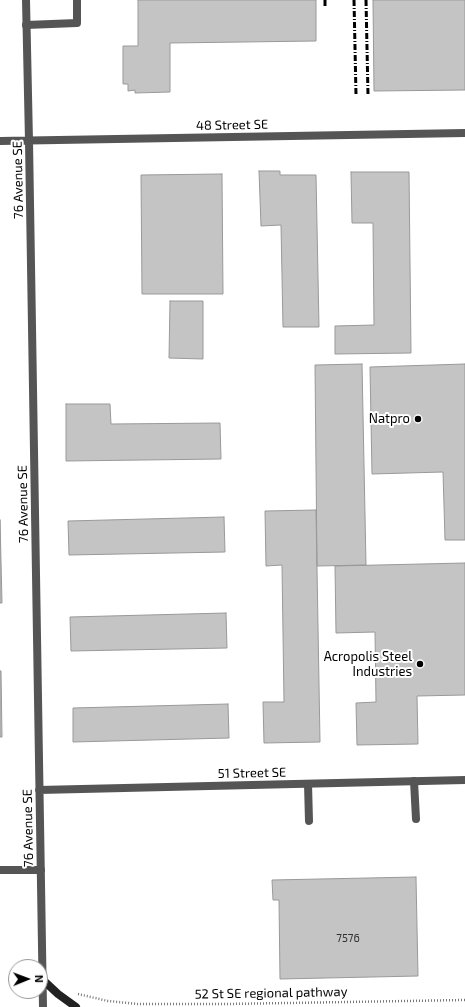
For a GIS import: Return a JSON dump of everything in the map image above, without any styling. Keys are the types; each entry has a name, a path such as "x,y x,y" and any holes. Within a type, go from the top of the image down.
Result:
{"main road":[{"path":"48,985 76,1007"}],"street":[{"name":"76 Avenue SE","path":"26,0 43,959"},
{"path":"26,25 77,23 76,0"},
{"name":"48 Street SE","path":"0,141 465,133"},
{"name":"51 Street SE","path":"39,790 465,780"},
{"path":"414,781 416,819"},
{"path":"308,784 309,821"},
{"path":"0,870 41,870"}],"path":[{"name":"52 St SE regional pathway","path":"78,994 108,1001 138,1004 465,1000"}],"building":[{"path":"138,0 316,0 316,41 170,43 170,92 135,93 135,90 128,91 128,84 123,84 123,46 138,46"},
{"path":"373,0 465,0 465,90 374,91"},
{"path":"259,171 280,171 280,175 316,175 319,327 283,327 281,225 261,226"},
{"path":"351,172 409,172 411,353 335,354 335,326 374,325 373,223 352,223"},
{"path":"222,174 223,294 142,294 141,175"},
{"path":"170,301 203,301 203,359 169,358"},
{"path":"362,364 366,565 317,566 315,365"},
{"name":"Natpro","path":"465,364 465,540 445,540 443,472 372,474 370,367"},
{"path":"66,404 110,404 111,424 220,423 221,459 66,461"},
{"path":"316,510 320,742 264,743 263,702 284,702 282,565 266,566 265,511"},
{"path":"224,517 225,552 69,555 68,521"},
{"path":"0,520 2,603 0,603"},
{"name":"Acropolis Steel Industries","path":"465,563 465,695 417,696 418,744 357,745 356,703 376,702 375,632 336,633 335,566"},
{"path":"226,613 227,648 71,651 70,617"},
{"path":"1,671 2,737 0,737"},
{"path":"228,704 229,738 73,742 73,708"},
{"path":"416,877 418,976 280,979 279,900 273,900 272,880"}],"railway":[{"path":"325,0 325,8"},
{"path":"354,0 356,95"},
{"path":"366,0 368,95"}],"place":[{"name":"Natpro","path":"418,419"},
{"name":"Acropolis Steel Industries","path":"420,664"}]}
